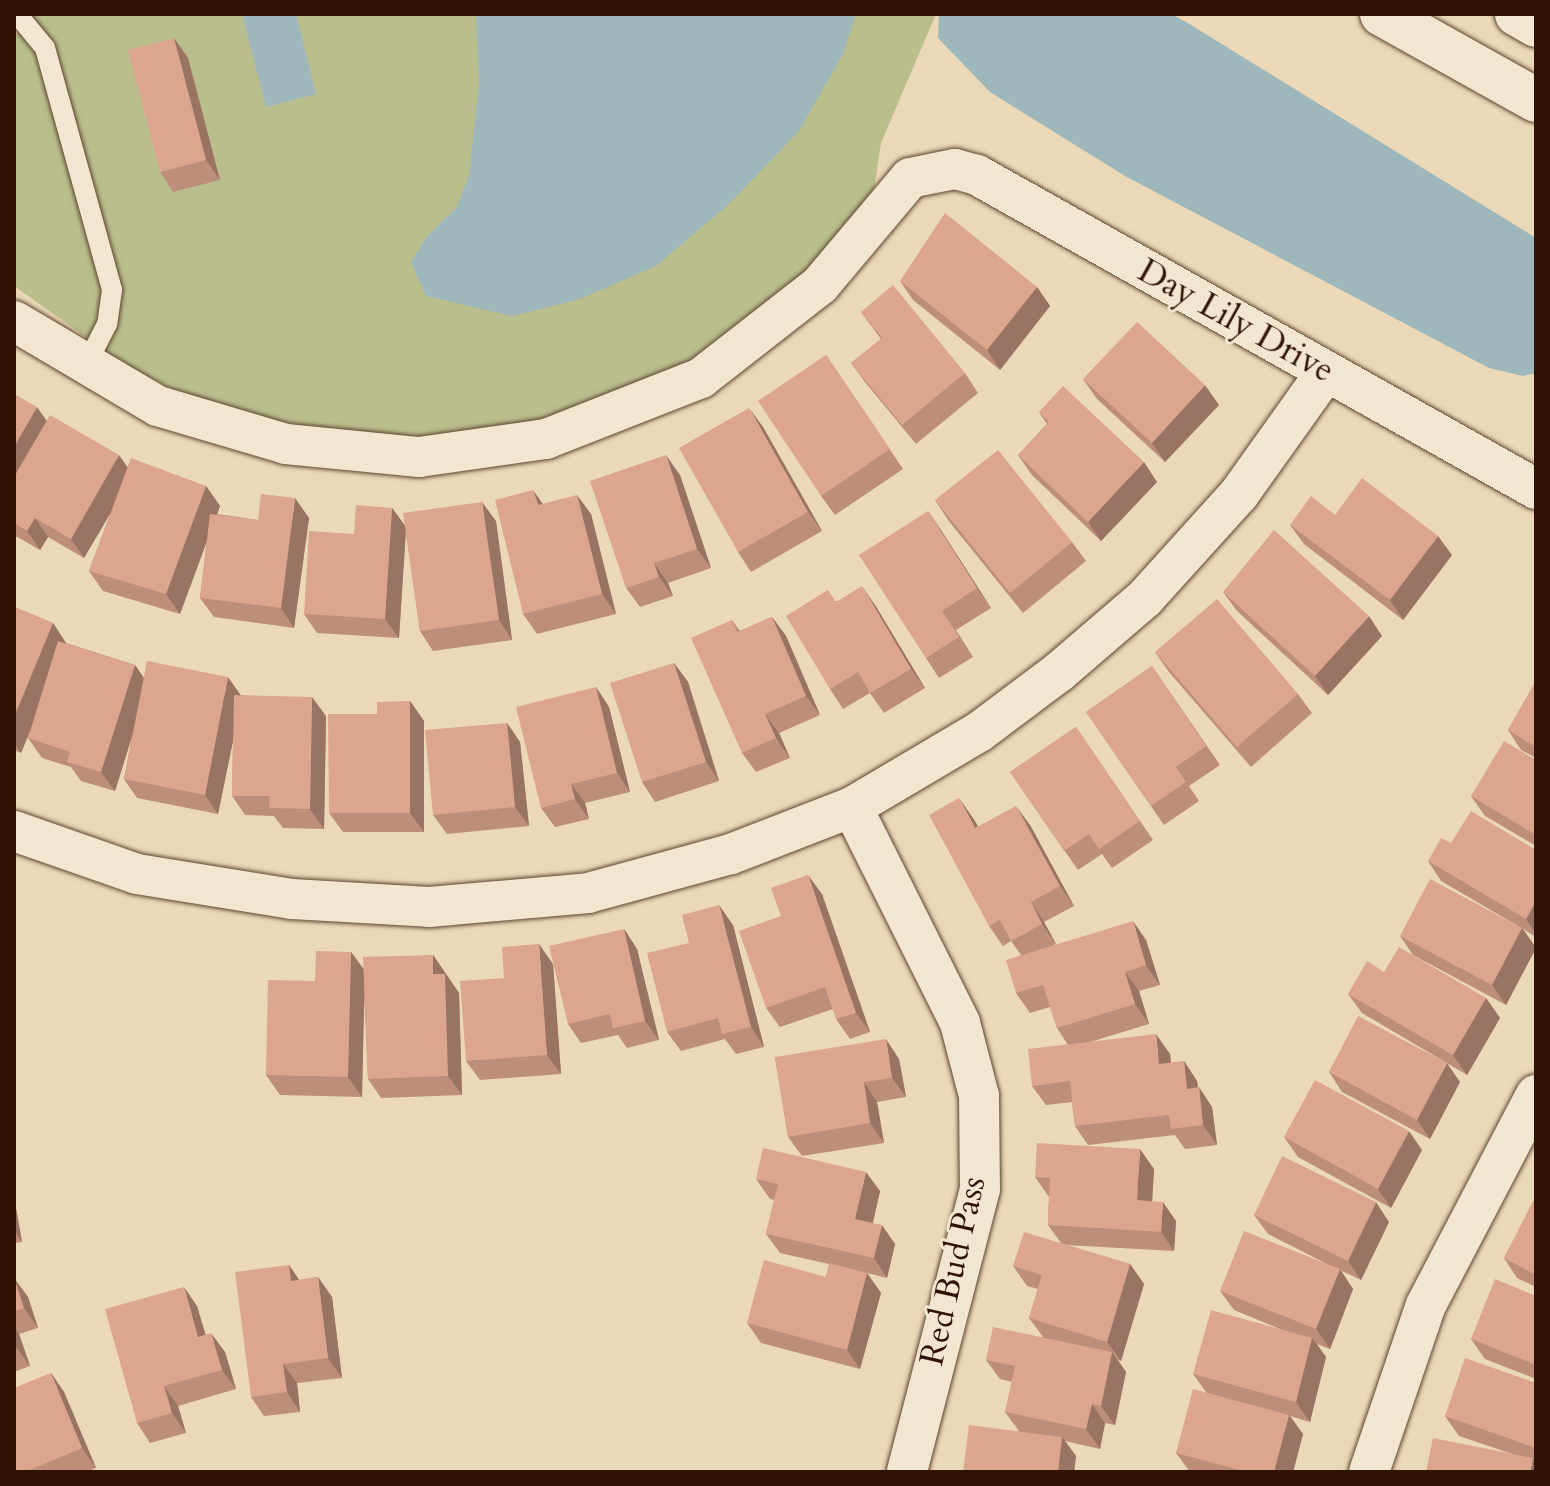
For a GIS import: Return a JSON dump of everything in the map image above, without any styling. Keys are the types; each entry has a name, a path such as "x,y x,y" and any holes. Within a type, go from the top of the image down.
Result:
{"main road":[{"path":"1382,14 1536,100"},
{"path":"1517,14 1536,25"}],"street":[{"name":"Day Lily Drive","path":"87,363 158,406 286,444 419,457 546,439 701,378 820,285 893,194 910,178 932,170 977,175 1536,489"},
{"path":"14,321 87,363"},
{"path":"14,831 137,874 292,899 429,907 588,893 731,854 852,807 979,732 1145,598 1239,494 1326,372"},
{"name":"Red Bud Pass","path":"852,807 960,1023 979,1096 980,1189 907,1472"},
{"path":"1369,1472 1426,1305 1536,1095"}],"lane":[{"path":"17,14 45,48 112,290 107,324 87,363"}],"green space":[{"path":"32,14 936,14 881,143 873,197 815,268 682,366 597,402 519,425 416,437 335,432 255,417 181,394 121,362 14,286 14,37"}],"water":[{"path":"242,14 296,14 316,94 266,107"},
{"path":"476,14 856,14 843,54 799,131 728,205 656,266 580,299 512,316 426,296 411,262 427,236 457,207 469,175 479,84"},
{"path":"939,14 1171,14 1186,22 1536,238 1536,373 1523,376 1489,368 1125,176 990,92 938,38"}],"building":[{"path":"174,38 206,160 160,172 128,50"},
{"path":"945,213 1037,287 987,350 900,281"},
{"path":"893,285 965,373 902,425 851,363 882,338 861,312"},
{"path":"1137,322 1205,385 1152,443 1083,379"},
{"path":"826,355 890,449 821,496 758,401"},
{"path":"1063,386 1144,462 1088,522 1018,455 1049,422 1039,412"},
{"path":"14,394 37,407 14,447"},
{"path":"749,408 808,512 738,552 679,448"},
{"path":"50,415 119,455 71,539 35,518 27,531 14,523 14,477"},
{"path":"998,450 1072,542 1010,593 935,500"},
{"path":"666,455 697,549 654,563 659,577 626,588 590,481"},
{"path":"131,458 206,486 166,594 89,571"},
{"path":"1362,478 1438,536 1390,600 1290,525 1311,496 1335,515"},
{"path":"533,490 538,505 577,495 602,594 523,614 495,500"},
{"path":"261,494 295,498 281,608 200,598 210,514 258,520"},
{"path":"482,502 499,620 420,631 403,513"},
{"path":"356,505 392,508 385,619 304,614 309,531 354,534"},
{"path":"928,511 977,588 942,611 959,637 926,658 859,555"},
{"path":"1274,530 1369,616 1315,676 1223,592"},
{"path":"862,586 911,669 870,693 858,672 830,689 786,616 828,590 836,602"},
{"path":"1217,599 1298,694 1237,747 1155,652"},
{"path":"14,607 53,623 14,717"},
{"path":"772,617 806,696 765,714 776,738 742,753 691,638 732,620 737,632"},
{"path":"58,641 135,665 101,772 67,762 70,752 28,738"},
{"path":"147,661 228,677 205,795 124,779"},
{"path":"674,663 706,762 642,782 610,683"},
{"path":"1152,666 1206,746 1176,767 1186,782 1151,806 1086,712"},
{"path":"1536,681 1536,747 1508,730"},
{"path":"596,687 617,773 571,784 575,799 541,808 516,707"},
{"path":"234,695 312,697 310,809 269,808 270,796 232,796"},
{"path":"410,701 410,813 329,813 328,714 377,714 377,702"},
{"path":"507,723 515,807 433,815 425,730"},
{"path":"1076,727 1140,821 1099,849 1089,834 1064,851 1010,772"},
{"path":"1504,741 1536,760 1536,835 1471,796"},
{"path":"959,798 975,828 1016,806 1060,886 1031,902 1042,924 1011,941 1000,920 989,926 929,815"},
{"path":"1471,811 1536,850 1536,901 1526,919 1428,861 1441,838 1451,843"},
{"path":"808,875 856,1013 836,1019 825,987 766,1008 739,931 781,916 771,888"},
{"path":"1430,879 1522,928 1492,985 1400,936"},
{"path":"719,905 751,1027 722,1034 718,1018 667,1032 647,953 689,943 682,915"},
{"path":"1133,921 1146,965 1125,972 1135,1004 1057,1028 1043,985 1016,993 1006,960"},
{"path":"624,929 645,1021 613,1028 610,1014 568,1024 549,946"},
{"path":"539,944 547,1055 466,1061 460,981 504,978 502,947"},
{"path":"1399,947 1486,998 1453,1055 1348,994 1367,961 1384,972"},
{"path":"316,951 351,952 348,1077 266,1075 268,980 315,981"},
{"path":"433,955 433,974 445,974 448,1076 368,1079 363,957"},
{"path":"1358,1016 1447,1063 1417,1120 1329,1072"},
{"path":"1156,1034 1159,1064 1184,1061 1187,1089 1199,1087 1203,1125 1171,1129 1169,1115 1075,1126 1070,1081 1032,1086 1028,1049"},
{"path":"886,1039 892,1078 864,1082 870,1123 788,1137 775,1057"},
{"path":"1315,1080 1409,1131 1378,1189 1284,1137"},
{"path":"1037,1143 1140,1149 1137,1200 1163,1202 1161,1232 1048,1225 1050,1178 1035,1177"},
{"path":"763,1148 866,1172 855,1219 882,1225 874,1258 766,1234 778,1184 756,1179"},
{"path":"1282,1156 1376,1202 1348,1261 1254,1215"},
{"path":"1533,1201 1536,1202 1536,1275 1504,1258"},
{"path":"1244,1231 1340,1269 1316,1329 1220,1291"},
{"path":"1024,1232 1130,1264 1107,1342 1029,1318 1042,1275 1013,1266"},
{"path":"764,1260 826,1277 829,1263 867,1273 847,1350 747,1323"},
{"path":"289,1265 291,1281 318,1277 328,1358 283,1364 287,1392 251,1397 235,1272"},
{"path":"14,1278 24,1308 14,1312"},
{"path":"1495,1279 1536,1296 1536,1365 1471,1339"},
{"path":"184,1287 198,1337 211,1333 222,1370 164,1386 172,1413 137,1423 105,1309"},
{"path":"1211,1310 1312,1338 1296,1402 1193,1374"},
{"path":"993,1327 1112,1352 1101,1406 1092,1404 1086,1429 1005,1412 1015,1366 986,1360"},
{"path":"1465,1358 1536,1383 1536,1448 1445,1416"},
{"path":"51,1373 82,1448 25,1472 14,1472 14,1388"},
{"path":"1193,1389 1289,1415 1274,1472 1247,1472 1176,1453"},
{"path":"969,1425 1062,1437 1058,1472 963,1472"},
{"path":"1433,1438 1533,1458 1530,1472 1426,1472"}]}
